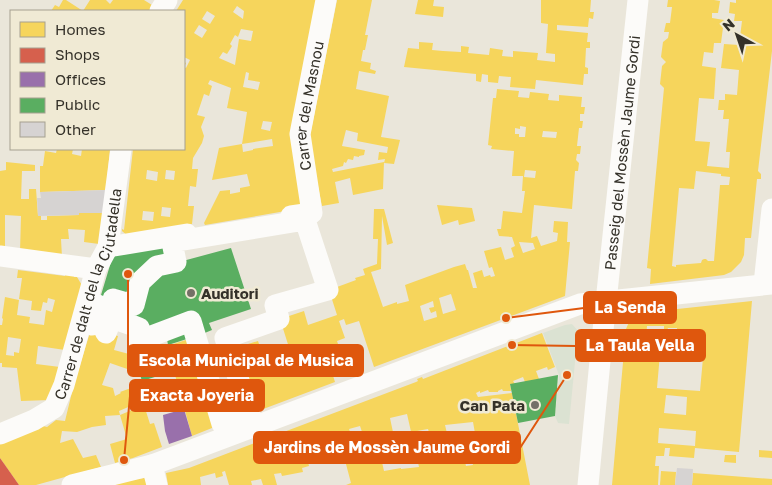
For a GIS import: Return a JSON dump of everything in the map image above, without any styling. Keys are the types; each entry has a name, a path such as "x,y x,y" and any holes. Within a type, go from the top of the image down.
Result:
{"street":[{"name":"Carrer del Masnou","path":"108,247 312,213 300,134 326,0"},
{"name":"Passeig del Mossèn Jaume Gordi","path":"588,485 638,0"},
{"name":"Carrer de dalt del la Ciutadella","path":"0,434 34,420 54,408 64,385 96,269 108,247 120,150"},
{"path":"72,485 155,475 580,304 768,284 772,209"},
{"path":"305,220 328,290 275,305 279,319 225,338 250,414 222,424 191,321 138,341 139,328 112,318 106,333 101,323 98,322 92,325 98,305 102,311 111,307 113,299 134,305 140,282 157,266 176,262 172,242 305,220"},
{"path":"0,256 96,269"}],"green space":[{"path":"572,324 578,331 569,424 558,423 555,416 559,375 543,333"}],"building: Homes":[{"path":"63,0 66,0 81,10 52,10 55,5 59,7"},
{"path":"90,0 106,0 110,4 113,0 144,0 152,5 150,10 84,10"},
{"path":"183,0 318,0 302,203 297,209 205,225 204,223 220,191 230,190 230,194 240,192 240,188 250,186 247,174 212,180 219,148 242,144 247,112 227,108 231,88 210,80 208,84 212,86 209,96 204,94 197,115 205,117 201,127 204,136 202,143 193,158 192,169 198,169 196,187 190,186 188,206 194,206 192,224 189,224 189,228 130,238 122,229 124,230 133,150 185,150 185,68 190,60 185,58 185,10 177,10","holes":["237,6 244,11 243,19 233,12","207,11 215,16 210,24 202,19","199,25 207,30 202,38 194,33","241,29 253,31 251,41 239,39 235,65 219,58 223,52 227,54 232,46 230,44 235,35 238,37","246,72 249,73 248,80 260,82 258,90 243,87","263,121 272,122 270,131 261,129","272,139 273,146 243,152 242,144","147,170 158,172 157,181 146,179","166,170 175,171 174,180 165,179","162,207 171,208 170,217 161,216","143,211 154,212 153,221 142,220"]},
{"path":"337,0 372,0 365,35 368,35 361,61 371,63 370,69 376,71 375,74 359,71 356,89 389,96 381,137 400,140 394,164 384,163 385,159 378,160 379,152 387,153 388,147 357,141 358,133 346,130 342,146 365,150 364,155 354,156 353,160 348,159 346,163 344,162 343,166 332,169 333,172 384,162 383,189 353,195 350,178 335,182 339,203 322,206 309,141"},
{"path":"418,0 434,0 433,6 444,7 443,17 415,14"},
{"path":"541,0 591,0 590,12 594,12 593,19 589,18 588,27 557,25 557,30 588,33 587,42 590,42 590,48 586,48 585,67 588,68 588,74 584,74 583,85 536,80 535,89 510,87 511,77 499,76 498,83 488,82 488,75 482,74 481,82 476,81 476,74 404,67 408,48 419,49 419,42 433,43 432,50 461,52 461,46 469,47 468,53 489,55 490,48 503,50 502,56 513,57 513,51 538,53 537,60 555,62 555,54 546,53 548,24 541,23"},
{"path":"668,0 720,1 718,13 712,13 712,18 724,20 721,43 714,43 713,53 704,52 702,66 716,68 714,99 699,98 695,141 710,142 707,166 729,168 730,152 726,152 729,119 723,119 724,110 718,110 719,100 725,100 725,94 737,95 739,70 721,68 724,44 739,45 742,21 734,21 735,14 729,13 730,2 736,3 736,0 772,0 772,51 758,171 761,174 761,179 757,179 751,238 745,238 744,255 741,262 731,272 724,275 650,284 651,269 647,268 664,88 660,84 662,66 666,62 661,57 663,42 668,38 669,32 664,32 666,23 670,23 672,7 667,7","holes":["696,171 721,174 721,176 730,177 729,185 720,185 714,261 704,259 701,263 672,266 679,188 694,189"]},
{"path":"497,89 519,91 518,97 529,98 530,92 549,94 548,100 559,101 559,95 582,97 581,107 585,107 584,114 580,114 580,121 583,121 582,128 579,128 577,146 581,146 580,154 577,154 576,160 579,163 578,171 575,171 572,209 534,205 531,238 537,236 541,246 557,241 558,233 553,232 554,221 568,222 567,242 570,242 565,296 374,367 359,321 346,325 344,319 339,321 345,338 337,341 339,347 326,351 324,345 321,346 323,351 317,352 318,356 322,354 323,359 327,357 335,382 250,414 229,350 258,341 266,365 292,357 280,319 304,311 308,325 337,315 329,290 356,280 355,278 365,275 363,269 377,264 378,239 373,239 374,209 384,209 393,243 387,245 382,216 381,269 371,272 383,307 397,302 397,304 409,301 405,285 465,264 473,288 477,288 473,273 482,270 484,277 495,276 492,267 489,268 484,251 501,247 505,260 514,257 511,248 515,246 512,237 499,236 497,229 501,229 503,211 522,213 525,191 522,191 523,176 512,176 514,151 491,149 492,146 488,145 493,98 496,98","holes":["520,126 526,127 525,137 519,137 519,134 515,134 515,128 520,129","543,131 557,132 556,138 542,137","525,170 536,171 535,178 524,177","519,242 533,243 535,249 523,253","451,294 456,310 443,314 439,298","433,301 434,307 429,308 431,313 436,311 437,317 424,321 420,306"]},
{"path":"57,150 73,150 72,154 81,156 82,150 110,150 106,190 40,192 40,166 43,166 45,151 56,153"},
{"path":"6,162 35,165 35,171 22,171 21,199 29,199 29,189 36,189 38,216 41,216 41,220 47,220 47,216 103,213 99,244 84,242 85,230 68,229 69,239 61,239 62,257 20,252 21,216 5,215 5,250 0,249 0,171 6,170"},
{"path":"437,205 472,208 475,221 459,225 458,220 442,225"},
{"path":"18,270 65,276 65,274 74,275 83,287 65,350 38,346 36,364 60,367 50,400 21,401 17,368 2,367 2,363 0,363 0,325 2,325 5,297 19,300 17,315 30,317 29,323 44,325 46,310 52,312 55,300 48,298 47,303 43,302 41,311 31,310 32,301 19,299 22,278 17,278","holes":["8,337 21,339 19,353 14,352 14,356 6,355"]},
{"path":"752,301 739,452 695,448 694,458 669,456 670,448 665,448 664,456 656,456 655,466 659,466 658,485 612,485 626,329 633,317 640,313","holes":["647,326 664,326 664,330 677,328 674,355 703,358 700,391 657,388 661,342 645,340 645,343 635,342 636,337 646,338","666,395 687,397 686,415 664,413","659,428 696,431 695,446 658,443"]},
{"path":"91,329 118,336 114,350 129,354 133,371 110,363 102,385 113,388 115,396 120,392 142,384 147,399 119,411 120,415 105,416 106,425 77,432 62,431 60,443 73,439 83,458 96,455 101,467 36,485 19,485 0,458 0,444 39,425 47,427 56,420 65,421"},
{"path":"542,333 555,367 548,370 547,367 536,371 539,379 525,382 523,377 513,381 515,384 510,384 511,391 503,391 502,389 498,392 489,392 488,390 476,393 478,397 512,393 530,485 346,485 351,483 342,449 308,462 309,466 302,468 303,472 282,476 281,473 274,474 277,485 263,485 261,479 251,481 252,485 229,485 225,471 222,472 223,476 216,478 215,473 200,477 201,485 168,485 166,473 189,468 416,382 418,381 417,379 422,377 423,379","holes":["407,414 419,467 384,471 377,440 394,437 390,418","473,422 479,456 471,457 473,465 466,466 464,457 453,458 445,425","360,426 362,432 351,434 349,429","428,429 431,439 439,437 442,453 426,457 417,431"]},
{"path":"195,337 222,424 192,436 167,346"},
{"path":"144,405 150,424 154,423 162,447 115,463 110,444 127,439 120,415"},
{"path":"759,450 772,451 772,458 759,457"},
{"path":"725,455 736,455 736,463 724,462"},
{"path":"661,471 676,472 675,485 660,485"},
{"path":"693,473 772,479 772,485 692,485"},
{"path":"144,478 147,480 148,485 96,485"}],"building: Shops":[{"path":"0,458 5,465 19,485 0,485"}],"building: Offices":[{"path":"184,409 192,436 169,444 163,415"}],"building: Public":[{"name":"Auditori","path":"171,242 179,262 231,248 251,309 209,323 212,330 195,337 191,321 138,341 130,303 98,305 114,252"},
{"path":"188,332 190,338 168,345 167,339"},
{"path":"170,355 174,371 142,381 137,365"},
{"name":"Can Pata","path":"558,375 555,416 518,423 510,384"}],"building: Other":[{"path":"106,190 103,213 38,216 37,198 41,198 40,192"},
{"path":"677,468 693,469 692,485 675,485"}],"place":[{"name":"Escola Municipal de Musica","path":"128,274"},
{"name":"Auditori","path":"191,293"},
{"name":"La Senda","path":"506,318"},
{"name":"La Taula Vella","path":"512,345"},
{"name":"Jardins de Mossèn Jaume Gordi","path":"567,375"},
{"name":"Can Pata","path":"535,405"},
{"name":"Exacta Joyeria","path":"124,460"}]}
